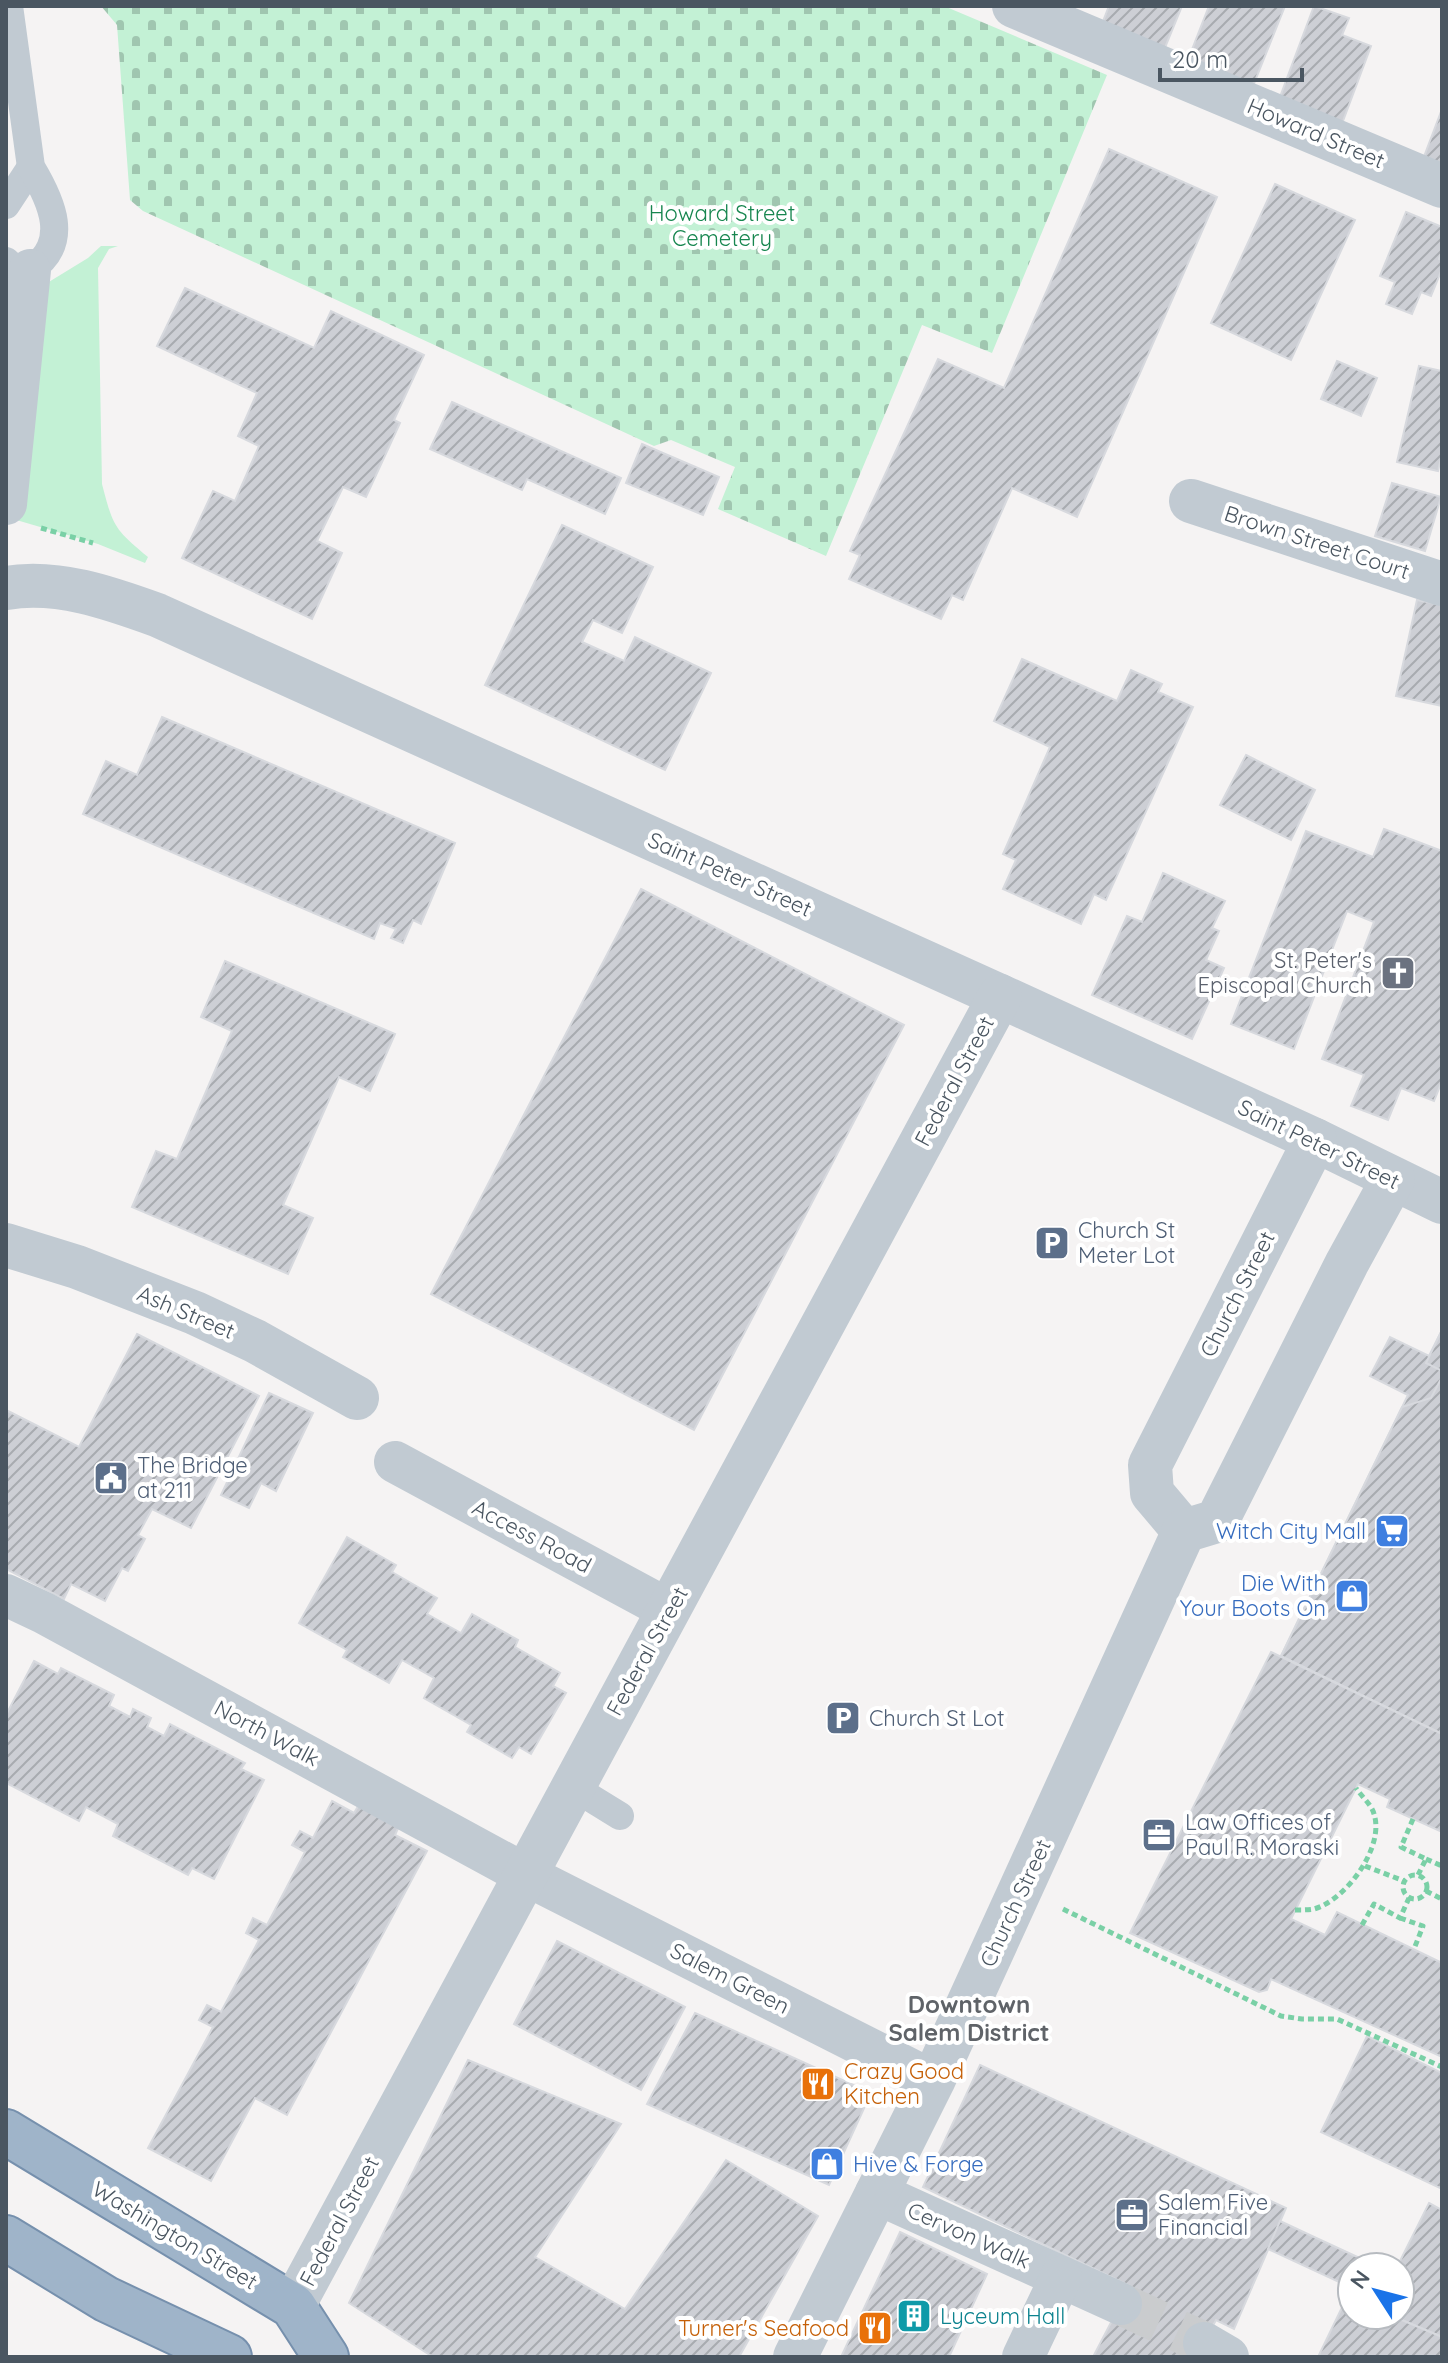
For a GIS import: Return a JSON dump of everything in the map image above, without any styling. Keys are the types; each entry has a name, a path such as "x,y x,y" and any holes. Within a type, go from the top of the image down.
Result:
{"highway":[{"name":"Washington Street","path":"6,2132 293,2306 326,2357"},
{"path":"6,2238 106,2299 229,2357"},
{"path":"6,2265 106,2299"}],"street":[{"name":"Howard Street","path":"1014,6 1442,186"},
{"path":"6,504 18,266"},
{"name":"Brown Street Court","path":"1191,501 1442,584"},
{"name":"Saint Peter Street","path":"6,588 59,588 106,597 157,615 1000,996 1315,1140 1442,1202"},
{"name":"Federal Street","path":"293,2306 1000,996"},
{"name":"Church Street","path":"795,2357 933,2081 1184,1531 1152,1493 1150,1465 1315,1140"},
{"path":"1184,1531 1217,1521 1347,1263 1393,1179"},
{"name":"Ash Street","path":"6,1245 77,1267 195,1313 255,1341 357,1398"},
{"name":"Access Road","path":"395,1462 669,1610"},
{"name":"North Walk","path":"6,1595 526,1875"},
{"name":"Salem Green","path":"526,1875 933,2081"},
{"name":"Cervon Walk","path":"876,2193 1121,2304"},
{"path":"1023,2357 1061,2277"}],"lane":[{"path":"9,6 31,167 41,183 56,236 45,260 18,266"},
{"path":"6,205 31,167"},
{"path":"573,1787 620,1816"}],"path":[{"path":"1295,1910 1312,1910 1322,1906 1349,1885 1365,1866 1376,1834 1374,1812 1356,1788"},
{"path":"1413,1819 1401,1847 1442,1866"},
{"path":"1418,1875 1426,1859"},
{"path":"1365,1866 1404,1881"},
{"path":"1410,1875 1418,1875 1425,1879 1426,1891 1418,1899 1409,1898 1404,1893 1404,1881 1410,1875"},
{"path":"1022,1889 1281,2016 1337,2019 1442,2067"},
{"path":"1426,1891 1442,1899"},
{"path":"1400,1918 1409,1898"},
{"path":"1362,1925 1374,1904 1423,1926 1414,1949"}],"green space":[{"name":"Howard Street Cemetery","path":"101,6 944,6 1107,75 992,353 922,325 826,556 718,509 735,467 671,440 654,446 143,211 130,200 117,25"},
{"path":"101,246 118,246 109,249 98,268 102,484 116,526 148,557 145,563 98,544 13,519 39,288 88,258"}],"building":[{"path":"1109,6 1182,6 1162,55 1100,29"},
{"path":"1209,6 1285,6 1251,91 1186,65"},
{"path":"1314,6 1349,18 1342,35 1371,46 1340,129 1277,105"},
{"path":"1442,109 1442,170 1422,162"},
{"path":"1109,149 1217,197 1077,517 1012,488 963,600 952,595 941,619 849,579 860,555 850,551 938,359 1004,388"},
{"path":"1275,184 1355,220 1291,360 1211,323"},
{"path":"1406,212 1442,227 1439,259 1442,260 1442,269 1431,296 1421,292 1412,314 1386,304 1395,282 1380,276"},
{"path":"185,288 314,348 331,311 424,355 394,420 400,423 366,497 343,487 317,541 342,553 312,619 182,558 213,491 235,501 259,446 238,436 257,393 157,346"},
{"path":"1337,361 1377,378 1361,416 1321,399"},
{"path":"1419,366 1442,371 1442,454 1438,471 1397,462"},
{"path":"452,402 621,478 605,514 527,479 522,490 430,449"},
{"path":"642,444 719,477 703,515 626,483"},
{"path":"1392,483 1441,497 1425,551 1375,536"},
{"path":"562,525 653,567 622,633 593,620 582,642 624,661 635,637 711,673 665,770 485,685"},
{"path":"1417,600 1442,605 1442,706 1396,696"},
{"path":"1022,659 1117,701 1131,670 1162,684 1158,692 1193,707 1106,900 1094,894 1081,924 1003,889 1016,860 1003,854 1050,747 994,721"},
{"path":"162,717 455,843 421,924 413,920 403,943 391,938 396,929 380,923 374,939 83,814 106,761 137,775"},
{"path":"1246,755 1315,790 1291,840 1220,805"},
{"name":"St. Peter's Episcopal Church","path":"1384,829 1442,851 1442,1081 1434,1101 1401,1088 1388,1120 1351,1106 1364,1075 1322,1059 1374,922 1347,911 1294,1049 1231,1024 1306,831 1373,857"},
{"path":"1163,873 1225,901 1212,928 1219,931 1206,960 1224,968 1192,1039 1092,995 1127,916 1142,922"},
{"path":"641,889 904,1025 694,1430 431,1294"},
{"path":"225,961 395,1034 370,1091 339,1077 283,1205 313,1218 288,1274 132,1207 156,1151 177,1159 232,1031 201,1017"},
{"name":"Witch City Mall","path":"1442,1330 1442,1734 1281,1656 1408,1395 1370,1376 1390,1337 1429,1356"},
{"path":"1442,1330 1442,1371 1426,1363"},
{"name":"The Bridge at 211","path":"137,1334 259,1396 191,1528 152,1509 138,1535 145,1539 128,1571 122,1568 105,1601 71,1584 64,1599 6,1569 6,1410 79,1447"},
{"name":"Witch City Mall","path":"1442,1377 1442,1734 1281,1656 1402,1407 1431,1398"},
{"path":"269,1393 313,1413 276,1491 261,1483 249,1508 221,1495"},
{"path":"347,1537 396,1565 392,1572 437,1598 427,1614 461,1633 472,1614 518,1640 515,1647 560,1673 553,1686 566,1693 531,1754 519,1747 512,1758 467,1732 471,1725 424,1698 434,1678 402,1660 389,1683 343,1657 347,1650 299,1623"},
{"path":"1271,1652 1442,1734 1442,1832 1387,1807 1390,1799 1358,1784 1291,1919 1325,1935 1337,1912 1442,1963 1442,2057 1271,1979 1267,1990 1259,1992 1130,1933"},
{"path":"34,1661 58,1674 61,1668 114,1695 109,1706 130,1717 133,1709 151,1718 147,1727 164,1736 170,1724 245,1763 241,1769 264,1780 214,1879 192,1868 188,1875 113,1836 118,1824 86,1807 79,1821 6,1783 6,1715"},
{"path":"332,1801 354,1813 360,1803 400,1824 395,1835 427,1851 287,2115 255,2098 211,2181 148,2148 213,2027 199,2020 207,2005 221,2012 259,1940 246,1933 253,1918 267,1925 305,1852 292,1845 300,1831 313,1838"},
{"path":"557,1941 685,2007 641,2090 514,2024"},
{"path":"695,2013 871,2093 829,2185 647,2104"},
{"path":"1367,2036 1442,2073 1442,2189 1321,2132"},
{"path":"468,2060 621,2124 535,2257 625,2309 726,2160 818,2216 739,2357 433,2357 349,2303"},
{"name":"Salem Five Financial","path":"980,2065 1286,2208 1234,2329 1216,2320 1196,2357 1093,2357 1130,2286 923,2187"},
{"path":"1429,2203 1442,2210 1442,2337 1416,2326 1416,2251 1405,2251"},
{"path":"1280,2221 1345,2251 1336,2251 1336,2281 1268,2249"},
{"name":"Lyceum Hall","path":"900,2232 987,2274 949,2357 841,2357"},
{"path":"1336,2320 1336,2331 1416,2331 1416,2326 1442,2337 1442,2357 1318,2357"}],"tunnel":[{"path":"1121,2304 1204,2343"}],"place":[{"name":"St. Peter's Episcopal Church","path":"1398,973"},
{"name":"Church St Meter Lot","path":"1052,1243"},
{"name":"The Bridge at 211","path":"111,1478"},
{"name":"Witch City Mall","path":"1392,1531"},
{"name":"Die With Your Boots On","path":"1352,1596"},
{"name":"Church St Lot","path":"843,1718"},
{"name":"Law Offices of Paul R. Moraski","path":"1159,1835"},
{"name":"Crazy Good Kitchen","path":"818,2084"},
{"name":"Hive & Forge","path":"827,2164"},
{"name":"Salem Five Financial","path":"1132,2215"},
{"name":"Lyceum Hall","path":"914,2316"},
{"name":"Turner's Seafood","path":"875,2328"}],"district":[{"name":"Downtown Salem District","path":"969,2018"}]}
